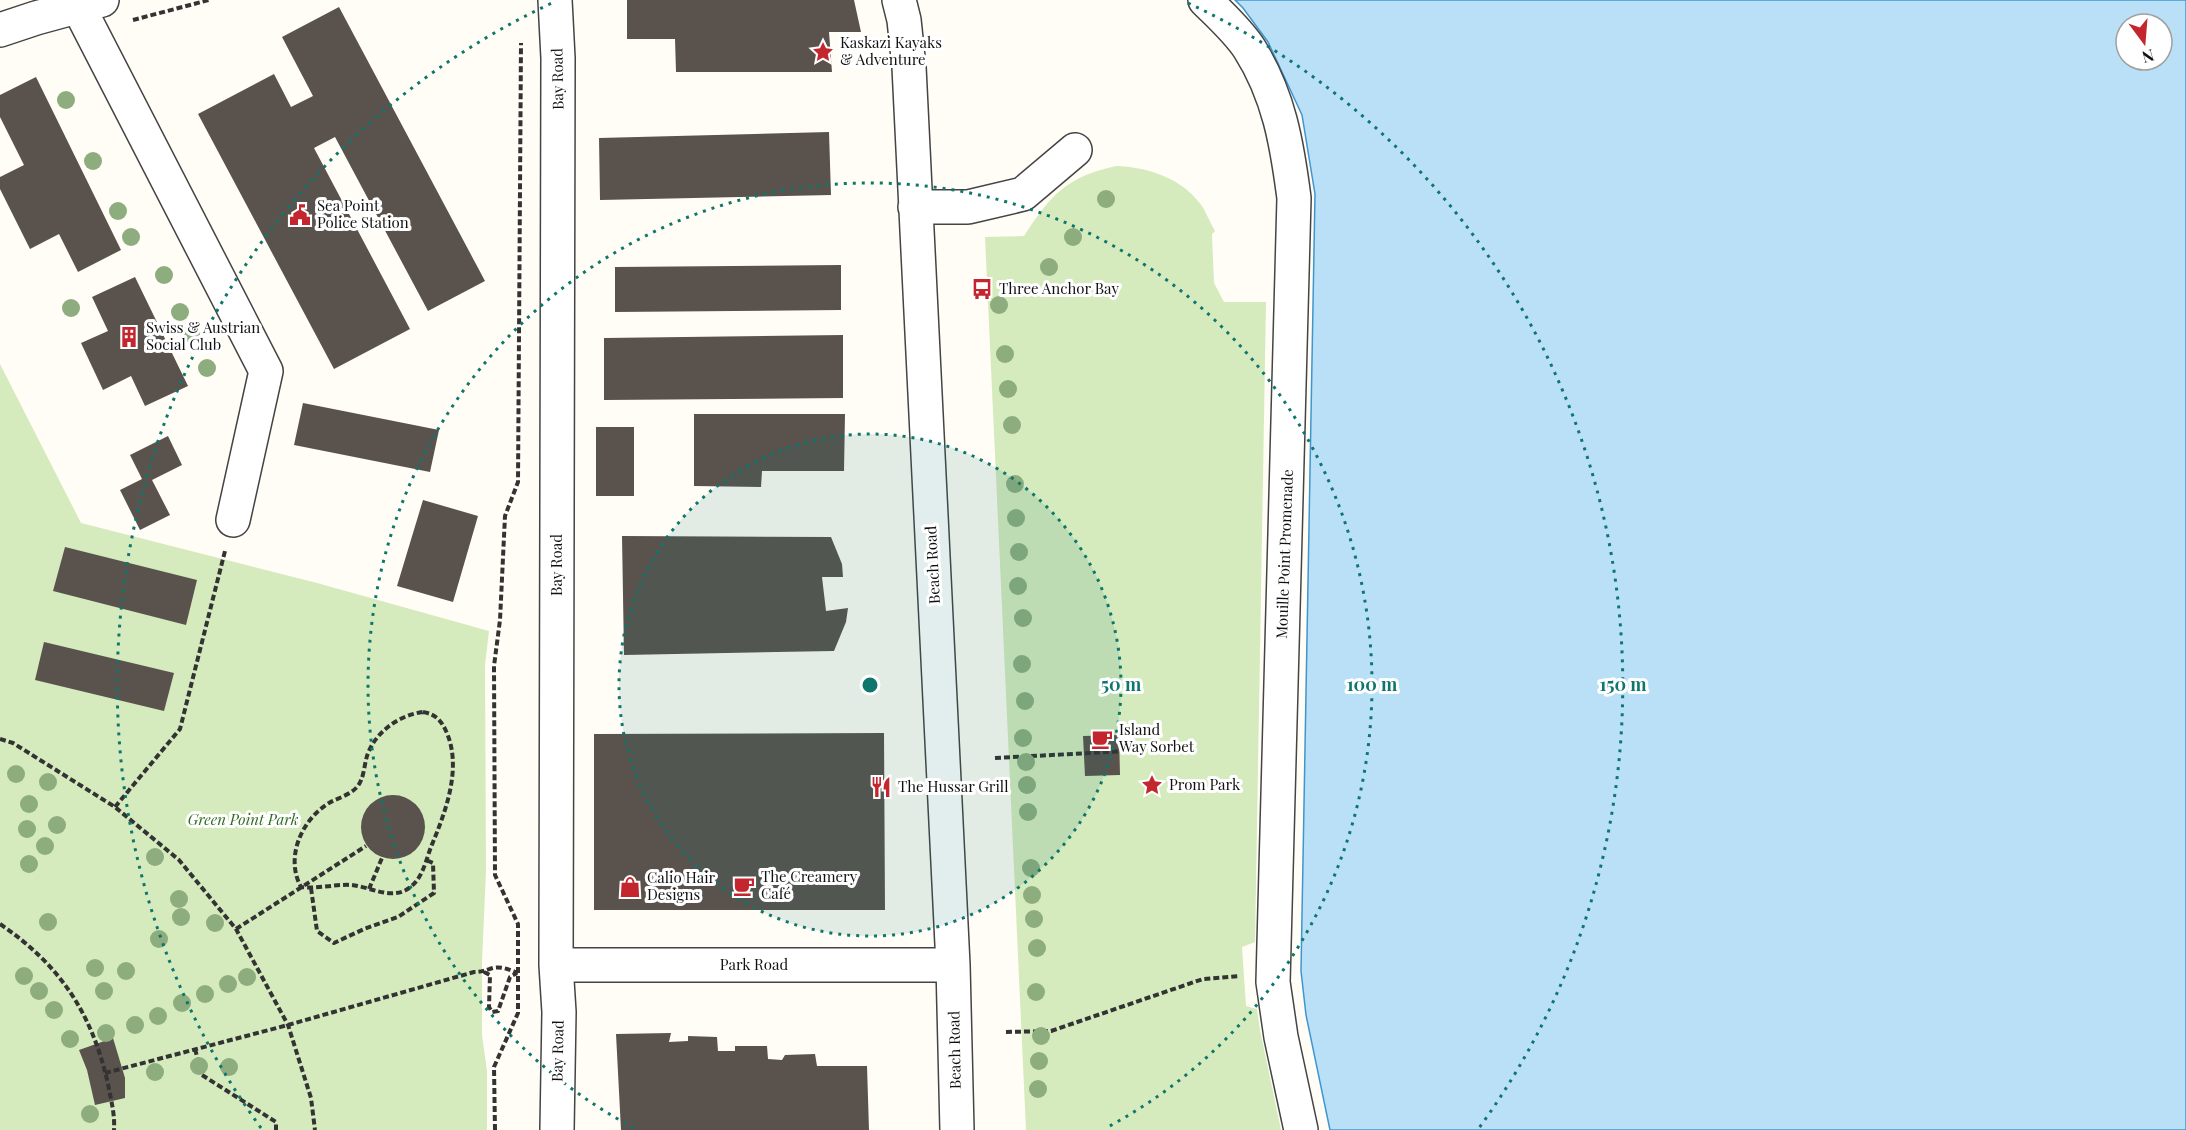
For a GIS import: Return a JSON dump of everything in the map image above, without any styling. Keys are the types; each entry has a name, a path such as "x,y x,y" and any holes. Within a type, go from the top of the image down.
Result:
{"street":[{"name":"Bay Road","path":"555,0 558,58 556,965 559,1012 557,1130"},
{"name":"Beach Road","path":"899,0 904,20 909,67 953,965 957,1130"},
{"name":"Mouille Point Promenade","path":"1205,0 1225,19 1248,47 1266,79 1281,117 1294,198 1273,974 1281,1036 1301,1130"},
{"path":"0,30 90,3 266,371 233,520"},
{"path":"915,207 968,207 1023,194 1075,150"},
{"name":"Park Road","path":"556,965 953,965"}],"path":[{"path":"133,20 208,0"},
{"path":"495,1130 494,1067 518,1013 518,924 495,875 494,666 500,620 505,516 518,482 521,35"},
{"path":"116,807 180,729 223,561"},
{"path":"423,712 430,713 443,723 452,749 453,767 441,823 419,879 404,891 394,894 352,885 301,887 293,868 294,855 306,824 316,812 358,786 371,747 389,726 402,717 423,712"},
{"path":"0,739 14,743 116,807 178,860 236,929 288,1025 310,1098 315,1130"},
{"path":"996,758 1147,750"},
{"path":"236,929 366,846"},
{"path":"369,889 382,858"},
{"path":"311,888 317,931 334,943 364,928 398,916 434,893 434,863 426,860"},
{"path":"0,924 26,941 61,978 91,1028 115,1115 114,1130"},
{"path":"105,1073 288,1025 474,972 504,968 518,972"},
{"path":"484,972 490,975 489,1007 492,1012 498,1011 510,978 518,972"},
{"path":"1006,1032 1050,1031 1203,979 1273,974"},
{"path":"195,1049 202,1075 276,1122 276,1130"}],"green space":[{"path":"1116,166 1140,169 1164,176 1194,196 1215,231 1212,234 1214,283 1224,302 1266,302 1255,942 1242,947 1246,1006 1257,1009 1281,1130 1026,1130 985,237 1024,236 1043,209 1061,190 1084,176"},
{"name":"Green Point Park","path":"0,364 81,523 317,583 489,631 485,665 486,871 482,962 482,1035 487,1071 487,1130 0,1130"}],"water":[{"path":"1235,0 2186,0 2186,1130 1330,1130 1306,1015 1301,971 1315,194 1302,115 1268,42"}],"building":[{"path":"627,0 854,0 861,32 829,32 832,72 676,72 675,39 627,39"},
{"name":"Sea Point Police Station","path":"339,7 485,281 428,311 335,137 314,148 410,329 334,369 198,114 274,74 291,107 313,96 282,37"},
{"path":"36,77 121,250 78,272 59,234 30,249 0,189 0,177 24,165 0,117 0,95"},
{"path":"829,132 831,195 600,200 599,138"},
{"path":"841,265 841,310 615,312 615,267"},
{"name":"Swiss & Austrian Social Club","path":"135,277 188,386 145,406 131,376 103,390 81,343 108,331 92,297"},
{"path":"843,335 843,398 604,400 604,338"},
{"path":"303,403 439,430 430,472 294,445"},
{"path":"694,414 845,414 844,471 762,471 761,487 694,486"},
{"path":"596,427 634,427 634,496 596,496"},
{"path":"168,436 182,465 152,480 170,515 140,530 120,490 142,479 130,455"},
{"path":"423,500 478,516 453,602 397,586"},
{"path":"622,536 831,537 842,564 843,577 822,577 826,611 848,608 846,622 834,651 624,655"},
{"path":"65,547 197,580 186,625 53,591"},
{"path":"44,642 174,673 164,711 35,680"},
{"path":"884,733 885,910 594,910 594,734"},
{"path":"1119,735 1120,775 1085,776 1083,736"},
{"path":"387,795 399,795 416,804 423,815 425,827 423,839 416,850 399,859 387,859 375,854 366,845 361,833 361,821 366,809 375,800"},
{"path":"671,1033 669,1042 688,1041 688,1036 717,1037 718,1051 735,1051 735,1046 767,1046 768,1059 782,1060 785,1055 815,1054 817,1066 867,1066 869,1130 621,1130 616,1034"},
{"path":"113,1038 125,1078 125,1098 95,1105 87,1070 79,1050"}],"place":[{"name":"Kaskazi Kayaks & Adventure","path":"823,52"},
{"name":"Sea Point Police Station","path":"300,215"},
{"name":"Three Anchor Bay","path":"982,289"},
{"name":"Swiss & Austrian Social Club","path":"129,337"},
{"name":"Island Way Sorbet","path":"1102,739"},
{"name":"Prom Park","path":"1152,785"},
{"name":"The Hussar Grill","path":"881,787"},
{"name":"The Creamery Café","path":"744,886"},
{"name":"Calio Hair Designs","path":"630,887"}]}
